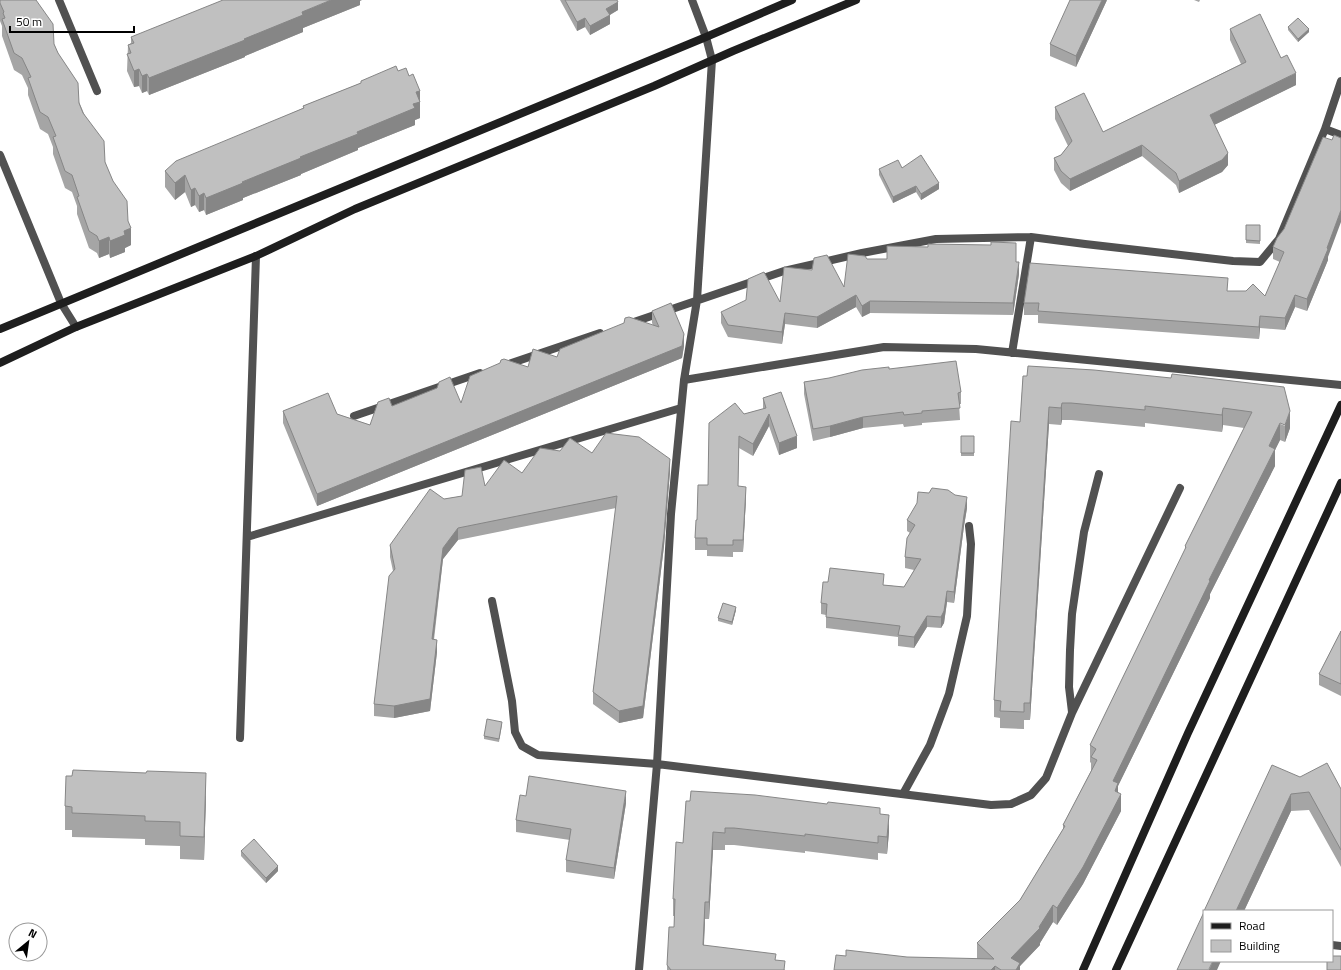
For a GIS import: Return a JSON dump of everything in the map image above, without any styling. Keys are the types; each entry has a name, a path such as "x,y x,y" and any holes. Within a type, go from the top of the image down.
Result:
{"street":[{"path":"59,0 97,91"},
{"path":"639,970 657,764 671,514 684,380 697,300 712,60 706,37 692,0"},
{"path":"0,329 792,0"},
{"path":"0,363 76,327 256,256 355,209 647,89 712,60 856,0"},
{"path":"623,325 784,271 862,253 936,239 1031,237 1233,261 1260,262 1279,240 1325,129 1341,81"},
{"path":"1325,129 1341,135"},
{"path":"0,155 61,303 76,327"},
{"path":"1012,353 1031,237"},
{"path":"240,738 256,256"},
{"path":"354,416 608,330"},
{"path":"684,380 884,347 976,349 1341,385"},
{"path":"1083,970 1188,733 1341,405"},
{"path":"247,537 681,408"},
{"path":"1072,713 1069,687 1072,614 1084,532 1099,474"},
{"path":"1116,970 1341,483"},
{"path":"492,601 512,701 515,732 522,746 538,755 657,764 991,805 1011,804 1031,795 1046,778 1072,713 1180,488"},
{"path":"903,794 930,745 949,694 967,616 971,544 969,526"}],"building":[{"path":"0,0 36,0 53,24 54,44 58,53 78,83 79,103 83,113 104,141 105,162 113,181 127,201 128,221 131,228 124,231 125,235 110,241 109,237 99,241 97,236 89,231 77,197 79,196 72,175 65,171 53,137 56,136 48,117 40,112 28,78 31,77 22,58 14,53 2,19 5,18"},
{"path":"223,0 331,0 302,12 303,15 244,39 245,40 149,78 147,74 142,76 139,69 134,71 127,54 131,53 128,45 134,43 131,37"},
{"path":"565,0 617,0 618,2 606,9 610,15 590,26 585,18 577,22"},
{"path":"1070,0 1102,0 1076,56 1050,44"},
{"path":"1260,14 1281,58 1287,55 1296,73 1210,115 1228,153 1222,160 1179,181 1176,173 1142,145 1070,179 1061,171 1054,158 1061,155 1072,141 1055,107 1084,93 1103,132 1246,62 1230,29"},
{"path":"1298,18 1309,29 1298,39 1288,27"},
{"path":"396,66 398,71 406,68 409,76 413,74 420,91 416,92 420,102 413,104 415,108 357,132 358,134 300,157 301,158 206,198 204,193 199,196 195,188 191,190 185,175 175,183 165,171 176,161 304,108 303,106 361,83 361,81"},
{"path":"1334,135 1341,138 1341,210 1327,248 1328,249 1307,299 1295,295 1285,318 1260,316 1259,327 1038,311 1039,303 1024,303 1030,263 1228,278 1227,291 1246,291 1253,284 1265,296 1284,252 1273,247 1277,238 1284,229 1323,137 1332,140"},
{"path":"921,155 939,183 921,194 916,186 893,197 879,169 898,160 902,168"},
{"path":"1246,225 1260,225 1260,241 1246,240"},
{"path":"991,242 1016,243 1016,262 1019,262 1013,303 870,301 862,306 856,295 817,317 785,313 782,332 728,325 721,312 746,300 748,279 764,272 780,302 784,267 812,270 814,258 827,255 844,287 848,254 865,256 867,259 887,259 887,246 928,247 928,244 991,245"},
{"path":"671,303 684,334 682,346 317,494 283,411 328,393 337,414 370,425 378,402 389,398 392,406 437,388 439,382 450,377 461,403 470,376 500,363 501,360 504,359 528,367 533,349 557,357 560,349 624,323 625,318 629,317 659,327 652,311"},
{"path":"956,361 961,392 958,393 960,408 922,411 922,413 904,415 903,412 863,417 813,429 804,382 862,370 889,367 889,369"},
{"path":"1028,366 1094,370 1171,378 1172,374 1284,387 1290,411 1285,425 1280,423 1269,446 1275,449 1209,580 1210,581 1113,781 1118,783 1115,791 1121,794 1083,867 1057,908 1053,905 1039,927 1040,928 1011,958 1020,963 1016,970 1001,970 995,966 991,970 834,970 836,955 846,956 846,950 907,957 994,959 977,943 1020,900 1065,826 1063,825 1097,760 1091,757 1096,749 1090,745 1186,547 1185,546 1252,412 1223,408 1222,415 1145,406 1145,410 1071,403 1062,403 1061,408 1049,407 1030,703 1024,703 1024,712 1000,711 1001,701 994,700 1011,421 1020,422 1023,376 1027,376"},
{"path":"781,392 797,436 779,443 769,414 753,444 739,436 738,486 746,487 743,540 733,540 733,545 707,545 707,538 695,538 698,485 708,485 709,423 735,403 744,414 766,408 763,398"},
{"path":"606,433 639,437 670,459 664,534 643,706 619,711 593,692 617,496 458,528 443,548 432,639 437,640 430,699 394,706 374,704 389,576 395,569 390,545 430,489 444,499 462,496 465,470 481,467 485,486 504,460 522,473 540,448 560,451 570,438 592,453"},
{"path":"961,436 974,436 974,453 961,453"},
{"path":"932,488 948,490 955,495 967,497 954,592 947,591 944,611 941,617 927,616 914,637 898,635 900,626 826,617 827,604 821,603 823,582 828,582 830,568 884,574 883,585 904,587 921,559 905,557 907,538 915,525 907,520 917,503 918,492 929,493"},
{"path":"723,603 736,607 732,622 718,618"},
{"path":"1341,631 1341,684 1319,674"},
{"path":"487,719 502,722 499,739 484,736"},
{"path":"1327,763 1341,789 1341,850 1309,792 1291,794 1236,910 1204,910 1272,765 1300,777"},
{"path":"73,770 146,773 147,771 206,773 204,837 180,836 180,822 145,821 145,816 72,813 72,807 65,806 66,776 72,776"},
{"path":"529,776 626,791 614,868 566,860 571,829 516,820 520,795 526,796"},
{"path":"691,791 755,795 827,804 828,802 880,808 880,814 889,815 887,837 878,836 878,843 805,834 805,836 734,828 725,828 725,833 713,832 709,902 705,902 703,945 776,954 775,960 785,961 784,970 671,970 667,965 669,927 674,927 675,899 673,899 676,842 683,843 686,801 690,801"},
{"path":"254,839 278,866 266,878 241,851"},
{"path":"1203,914 1203,962 1212,962 1209,969 1210,970 1177,970"},
{"path":"1333,956 1341,956 1341,970 1327,970 1327,962 1333,962"}]}
